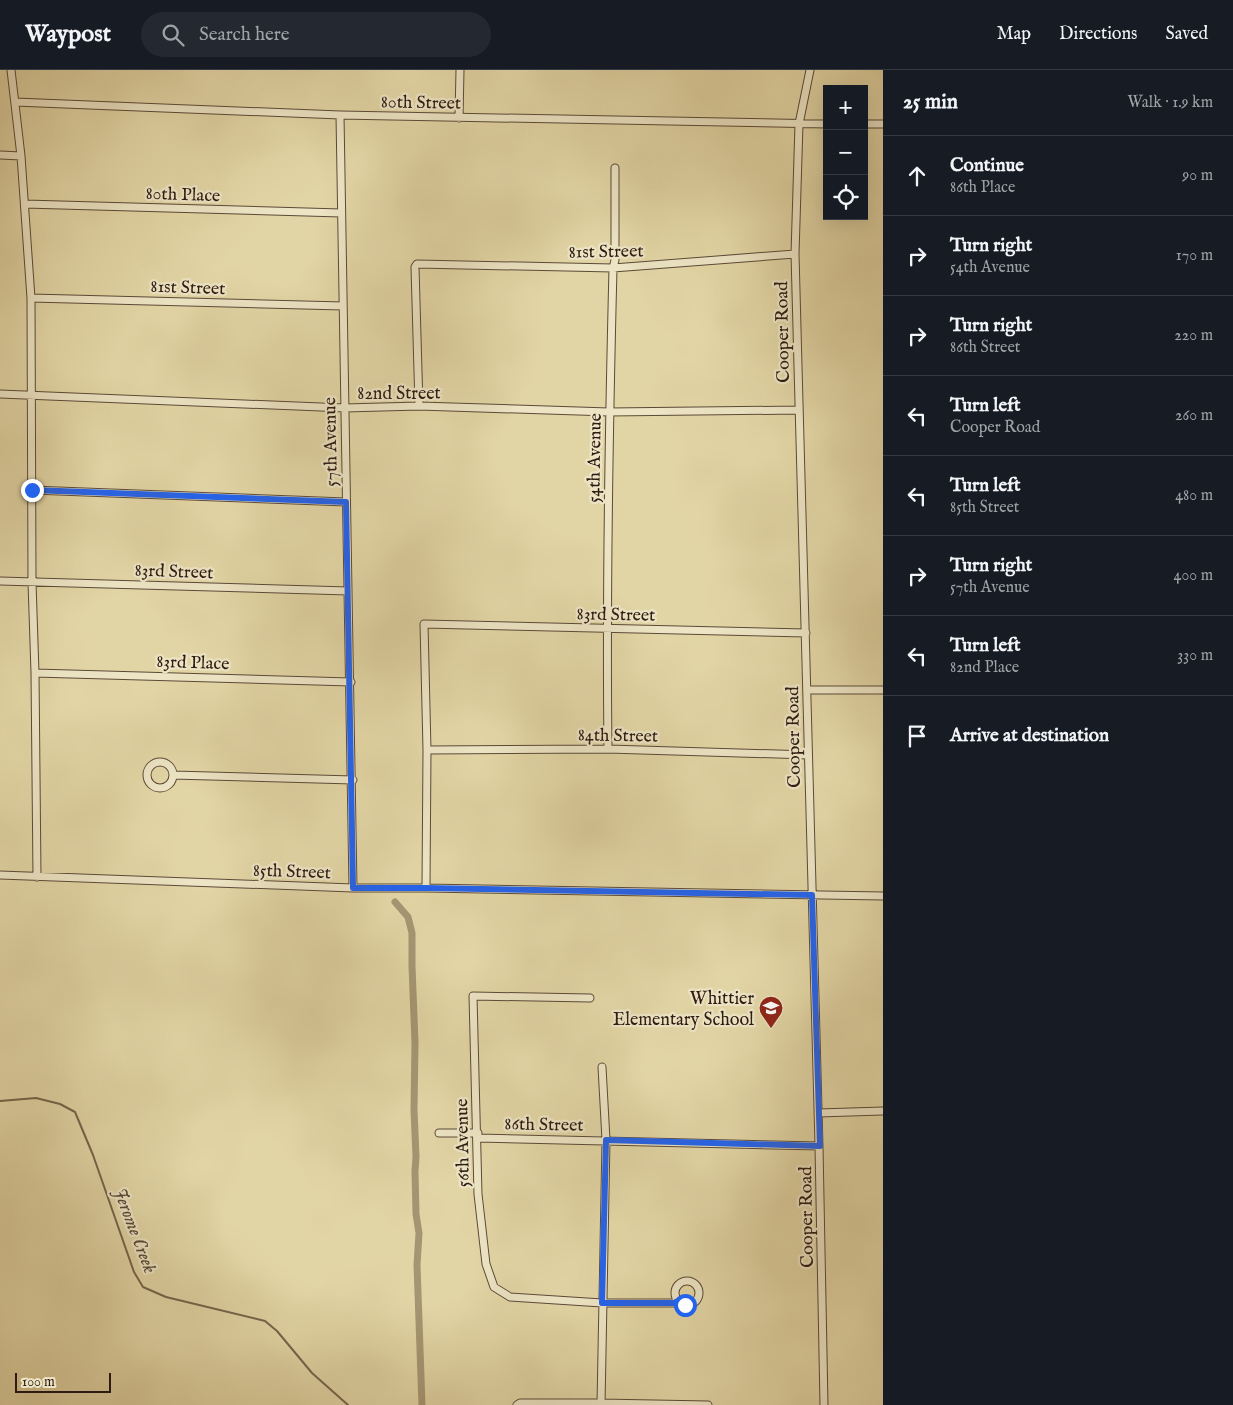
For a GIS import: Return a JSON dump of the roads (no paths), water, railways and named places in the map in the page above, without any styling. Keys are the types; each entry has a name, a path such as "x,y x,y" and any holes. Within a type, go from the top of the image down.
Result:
{"street":[{"path":"10,70 21,156 31,298 32,582 37,877"},
{"path":"459,118 460,70"},
{"name":"Cooper Road","path":"810,70 799,124 795,254 820,1146 824,1405"},
{"name":"80th Street","path":"15,102 340,115 823,124"},
{"name":"57th Avenue","path":"340,115 346,502 353,780 353,888"},
{"path":"868,124 883,124"},
{"path":"0,155 21,156"},
{"name":"54th Avenue","path":"608,749 609,412 613,268 615,260 615,168"},
{"name":"80th Place","path":"25,204 341,213"},
{"name":"81st Street","path":"419,406 415,267 417,264 613,268 795,254"},
{"name":"81st Street","path":"31,298 343,306"},
{"name":"82nd Street","path":"0,394 345,408 419,406 609,412 799,410"},
{"path":"32,490 346,502"},
{"name":"83rd Street","path":"0,581 348,591"},
{"name":"83rd Street","path":"427,750 424,624 806,633"},
{"name":"83rd Place","path":"35,673 351,682"},
{"path":"807,690 883,690"},
{"name":"84th Street","path":"427,750 608,749 808,755"},
{"path":"426,888 427,750"},
{"path":"173,775 353,780"},
{"name":"85th Street","path":"0,876 353,888 883,896"},
{"name":"56th Avenue","path":"590,998 473,996 478,1194 486,1264 494,1288 510,1298 602,1303"},
{"path":"600,1404 606,1140 602,1068"},
{"path":"818,1113 883,1112"},
{"name":"86th Street","path":"439,1132 606,1140 820,1146"},
{"path":"602,1303 674,1303 678,1301"},
{"path":"517,1405 520,1403 708,1405"}],"waterway":[{"path":"395,902 408,917 412,933 415,1043 415,1171 416,1214 419,1233 417,1265 422,1405"},
{"name":"Jerome Creek","path":"0,1101 36,1098 60,1104 75,1112 93,1155 134,1272 143,1287 166,1297 265,1321 277,1331 312,1373 348,1405"}],"place":[{"name":"Whittier Elementary School","path":"771,1029"}]}
